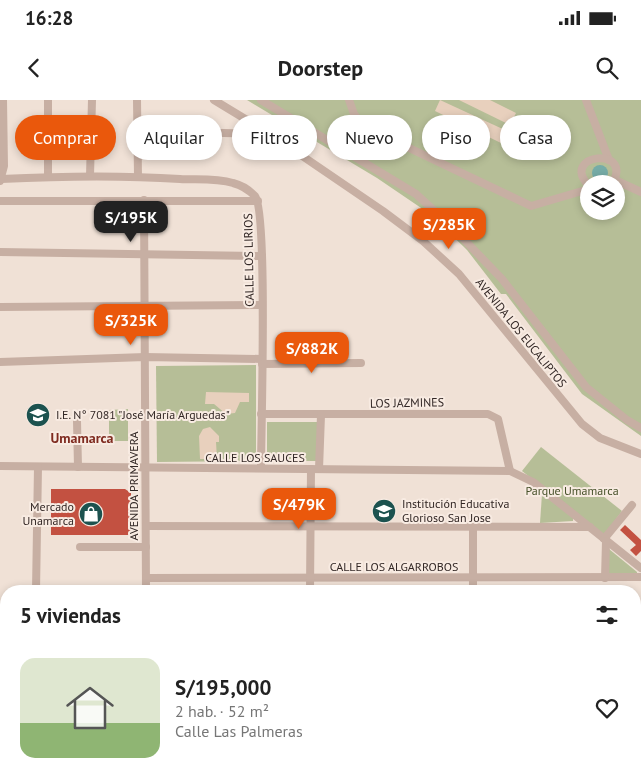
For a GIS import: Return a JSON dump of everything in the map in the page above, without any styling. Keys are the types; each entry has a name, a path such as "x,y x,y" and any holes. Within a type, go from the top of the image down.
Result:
{"street":[{"path":"4,100 4,166 1,180 48,177 138,176 232,182 244,187 258,201"},
{"path":"48,100 48,177"},
{"path":"90,176 92,100"},
{"path":"137,100 137,115"},
{"name":"AVENIDA LOS EUCALIPTOS","path":"214,100 239,115"},
{"path":"261,100 416,194 450,225 502,279 586,387 627,420 641,428"},
{"path":"349,100 354,114 362,126 531,206 580,191"},
{"path":"586,100 609,160 615,169 615,175"},
{"path":"583,175 585,165 593,158 599,157 609,160"},
{"path":"138,160 138,176"},
{"name":"AVENIDA LOS EUCALIPTOS","path":"308,160 423,241 459,274 582,424 600,438 641,454"},
{"path":"625,186 641,192"},
{"name":"AVENIDA PRIMAVERA","path":"144,200 146,585"},
{"path":"0,201 258,201"},
{"name":"CALLE LOS LIRIOS","path":"258,201 262,256 261,468"},
{"path":"0,252 262,256"},
{"path":"0,307 262,305"},
{"path":"0,362 145,357 361,362"},
{"name":"LOS JAZMINES","path":"261,414 488,414 498,419 510,470"},
{"path":"310,585 311,524 320,415"},
{"path":"77,422 78,468"},
{"name":"CALLE LOS SAUCES","path":"0,466 146,469 510,470"},
{"path":"36,585 38,467"},
{"path":"510,470 533,482 641,568"},
{"path":"605,578 605,540 632,505"},
{"path":"146,526 311,524 590,526"},
{"path":"473,526 473,585"},
{"path":"80,547 146,547"},
{"name":"CALLE LOS ALGARROBOS","path":"146,578 641,577"}],"green space":[{"path":"247,100 641,100 641,436 582,394 506,294 501,294 467,250 430,214 347,160 412,160 412,115 327,115 327,148 317,142 317,115 272,115"},
{"path":"256,365 256,461 157,462 156,366"},
{"path":"128,409 128,441 109,441 109,410"},
{"path":"267,422 319,422 319,461 270,461 270,457 267,457"},
{"name":"Parque Umamarca","path":"541,447 622,511 604,535 522,471"},
{"path":"542,494 573,517 573,521 540,523"},
{"path":"609,549 637,572 637,574 607,574"}],"shaded area":[{"path":"440,100 472,115 443,115 435,111"},
{"path":"459,100 490,100 516,113 515,115 500,115 500,120"},
{"path":"490,123 500,128 500,143 490,138"},
{"path":"206,392 249,393 249,402 240,402 235,413 226,414 214,404 205,404"},
{"path":"210,427 219,436 219,442 216,442 217,459 200,459 199,436 203,429"}],"water":[{"path":"600,165 607,170 607,175 593,175 592,173"}],"building":[{"name":"Mercado Unamarca","path":"51,489 125,489 131,493 131,535 51,535"},
{"path":"625,525 641,540 641,551 636,556 630,550 636,545 620,530"}],"place":[{"name":"I.E. N° 7081 \"José María Arguedas\"","path":"38,415"},
{"name":"Institución Educativa Glorioso San Jose","path":"384,511"},
{"name":"Mercado Unamarca","path":"91,514"}],"district":[{"name":"Umamarca","path":"82,438"}]}
